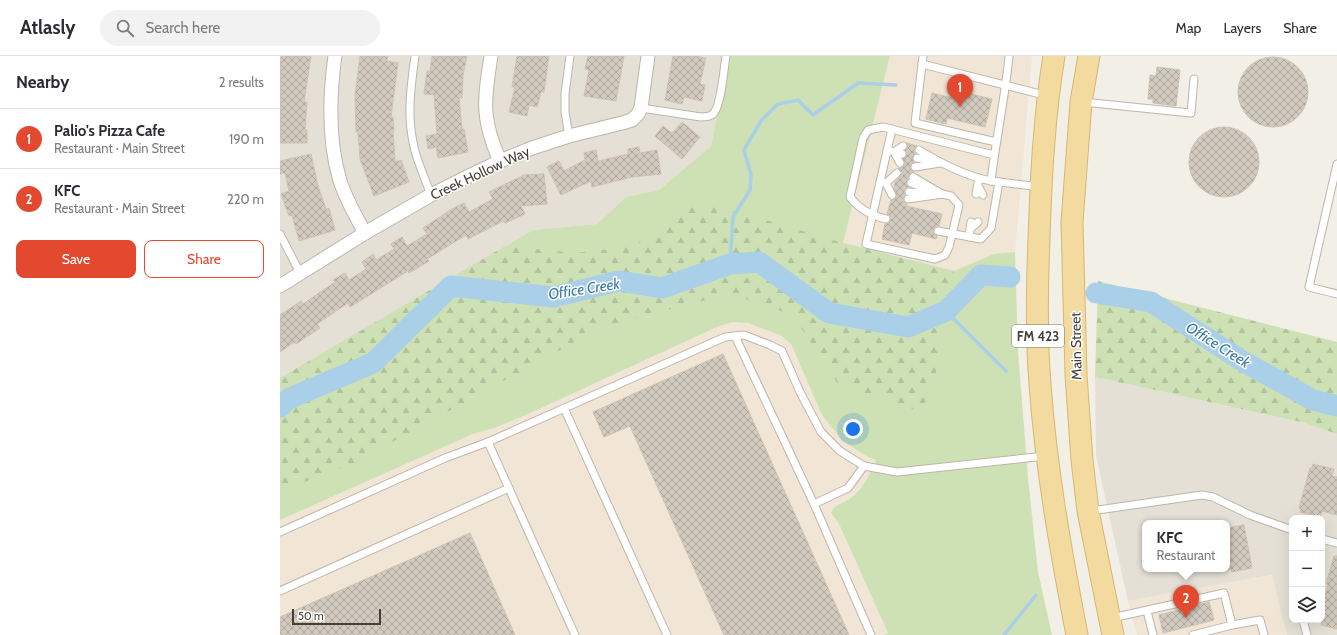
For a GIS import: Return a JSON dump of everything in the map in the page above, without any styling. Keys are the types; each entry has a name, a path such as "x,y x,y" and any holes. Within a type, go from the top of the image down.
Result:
{"main road":[{"name":"FM 423","path":"1054,56 1048,96 1040,187 1036,305 1040,384 1052,499 1078,635"},
{"name":"Main Street","path":"1089,56 1081,102 1072,222 1076,375 1082,460 1088,511 1111,627"},
{"path":"1048,96 1081,102"}],"street":[{"path":"336,56 332,78 330,128 340,181 355,215 365,233"},
{"path":"491,56 485,106 486,123 492,143 500,161"},
{"path":"641,108 648,56"},
{"name":"Creek Hollow Way","path":"280,286 365,233 432,195 500,161 532,148 569,136 622,124 632,120 641,108"}],"lane":[{"path":"415,56 410,95 411,131 413,144 432,195"},
{"path":"569,136 565,112 565,94 570,56"},
{"path":"641,108 701,117 713,114 718,105 726,56"},
{"path":"923,56 915,123 996,142"},
{"path":"991,181 1009,56"},
{"path":"922,64 1048,96"},
{"path":"1081,102 1191,113 1194,79"},
{"path":"886,219 872,215 856,206 850,197 863,138 868,130 883,127 994,155"},
{"path":"892,129 894,152 900,163"},
{"path":"903,146 894,152 872,215 866,244 935,259 945,255 949,247 959,205 951,196 909,192"},
{"path":"919,150 940,163 978,182 991,181 1040,187"},
{"path":"917,158 940,163"},
{"path":"915,166 940,163"},
{"path":"1337,164 1309,287 1337,294"},
{"path":"883,182 896,176"},
{"path":"912,180 942,194"},
{"path":"883,182 893,192"},
{"path":"978,182 976,194 978,182"},
{"path":"938,231 952,234 969,233 981,239 991,228 999,182"},
{"path":"908,199 942,194"},
{"path":"969,233 971,221 969,233"},
{"path":"280,234 300,273"},
{"path":"280,532 445,458 488,442 725,337 744,335 782,351 800,392 821,432 840,451 864,466 897,472 1048,456"},
{"path":"735,336 814,504 871,635"},
{"path":"564,408 667,635"},
{"path":"488,442 575,635"},
{"path":"814,504 848,488 864,466"},
{"path":"280,591 509,488"},
{"path":"1088,511 1202,495 1213,497 1250,515 1289,529"},
{"path":"1325,540 1337,543"},
{"path":"1111,627 1147,611 1224,593 1232,626"},
{"path":"1147,611 1153,635"},
{"path":"1193,635 1260,620 1264,635"},
{"path":"1304,623 1307,635"}],"shaded area":[{"path":"280,56 729,56 711,146 659,190 626,197 597,224 533,230 280,378"},
{"path":"890,56 1032,56 1015,252 994,254 954,271 843,243"},
{"path":"732,322 748,323 766,328 780,335 791,344 822,415 868,457 876,460 867,482 847,501 834,507 837,521 888,633 884,635 280,635 280,520 473,434 497,427 528,414 717,327"},
{"path":"1095,377 1301,422 1337,434 1337,635 1287,635 1271,575 1128,601 1096,456"},
{"path":"1272,575 1287,635 1137,635 1128,601"}],"green space":[{"path":"729,56 890,56 843,243 954,271 994,254 1015,252 1018,351 1028,478 1038,572 1052,635 884,635 888,633 838,522 831,513 836,506 848,500 858,492 868,477 876,460 868,457 843,441 822,415 791,344 780,335 748,323 732,322 717,327 528,414 497,427 473,434 280,520 280,378 533,230 597,224 626,197 659,190 711,146"},
{"path":"689,200 762,219 843,243 954,271 936,372 922,412 838,384 793,315 731,294 600,328 352,464 280,491 280,378 505,246 576,253 635,246"},
{"path":"1098,281 1337,342 1337,434 1301,422 1095,377"}],"building":[{"path":"281,56 311,56 304,102 307,102 305,130 307,130 307,143 280,143"},
{"path":"360,56 388,56 387,61 398,63 391,117 393,117 395,162 401,160 409,182 374,196 360,159 358,132 356,132 355,95"},
{"path":"432,56 467,56 463,75 462,98 459,98 462,129 464,129 468,152 438,158 436,147 428,149 426,136 437,134 434,95 424,94 427,71 430,71"},
{"path":"517,56 549,56 544,92 541,92 537,107 529,105 527,116 509,112 515,87 512,87"},
{"path":"588,56 624,56 616,101 584,96 589,70 585,69"},
{"path":"673,56 696,56 706,58 700,84 705,85 702,101 684,97 682,104 665,100"},
{"path":"1273,57 1286,60 1298,67 1305,79 1308,92 1305,105 1298,117 1286,124 1273,127 1260,124 1248,117 1241,105 1238,92 1241,79 1248,67 1260,60"},
{"path":"1157,67 1180,70 1176,106 1153,103 1153,99 1148,99 1150,75 1156,76"},
{"path":"954,90 992,99 985,127 947,118 946,124 926,119 932,93 952,98"},
{"path":"682,122 700,137 682,159 655,136 663,126 672,133"},
{"path":"1224,127 1237,130 1249,137 1256,149 1259,162 1256,175 1249,187 1237,194 1224,197 1211,194 1199,187 1192,175 1189,162 1192,149 1199,137 1211,130"},
{"path":"907,143 917,146 914,150 915,153 912,158 914,162 910,167 914,172 909,175 906,184 908,187 904,191 904,202 907,204 906,206 942,214 939,226 936,226 933,230 933,233 937,236 936,239 912,233 909,245 882,239 885,224 889,223 891,220 890,216 887,214 891,200 895,199 897,196 894,187 895,182 902,175 902,172 898,168 902,168 904,165 903,159 907,155 905,150 908,148"},
{"path":"639,147 640,153 657,150 661,174 632,177 592,187 591,181 561,195 547,167 559,161 564,171 585,160 584,153 596,150 598,161 628,154 628,149"},
{"path":"311,154 318,186 326,209 329,208 335,230 299,241 292,215 289,216 281,194 289,191 285,173 280,174 280,161"},
{"path":"544,174 547,204 521,206 525,214 505,223 503,221 468,239 466,235 427,259 429,261 409,273 408,271 350,307 348,303 317,324 320,328 296,344 295,342 280,352 280,315 301,301 303,304 335,282 333,280 345,273 349,280 366,269 362,262 373,254 376,260 394,249 391,244 402,237 407,246 427,234 423,228 452,209 464,203 469,212 493,199 489,192 524,175"},
{"path":"723,354 849,635 724,635 630,426 604,437 593,412"},
{"path":"1313,464 1334,469 1332,476 1337,477 1337,515 1322,511 1321,515 1312,515 1300,512 1301,509 1299,508 1310,468 1312,468"},
{"path":"1244,525 1252,568 1232,572 1230,569 1230,527"},
{"path":"470,533 515,635 280,635 280,617"},
{"path":"1334,556 1337,556 1337,629 1321,625 1321,623 1325,623 1325,596 1328,584 1326,584"},
{"path":"1209,602 1214,620 1163,633 1159,615"}],"waterway":[{"path":"730,264 733,217 750,190 751,175 744,150 761,121 778,104 798,100 813,115 858,83 896,85"},
{"name":"Office Creek","path":"280,407 288,399 373,363 451,286 553,297 619,281 662,288 730,264 759,262 829,313 908,327 946,311 981,275 1010,277"},
{"name":"Office Creek","path":"1096,293 1151,302 1244,362 1313,400 1337,406"},
{"path":"946,311 1006,371"},
{"path":"1004,635 1036,595"}],"place":[{"name":"Palio's Pizza Cafe","path":"960,107"},
{"name":"KFC","path":"1186,618"}]}
